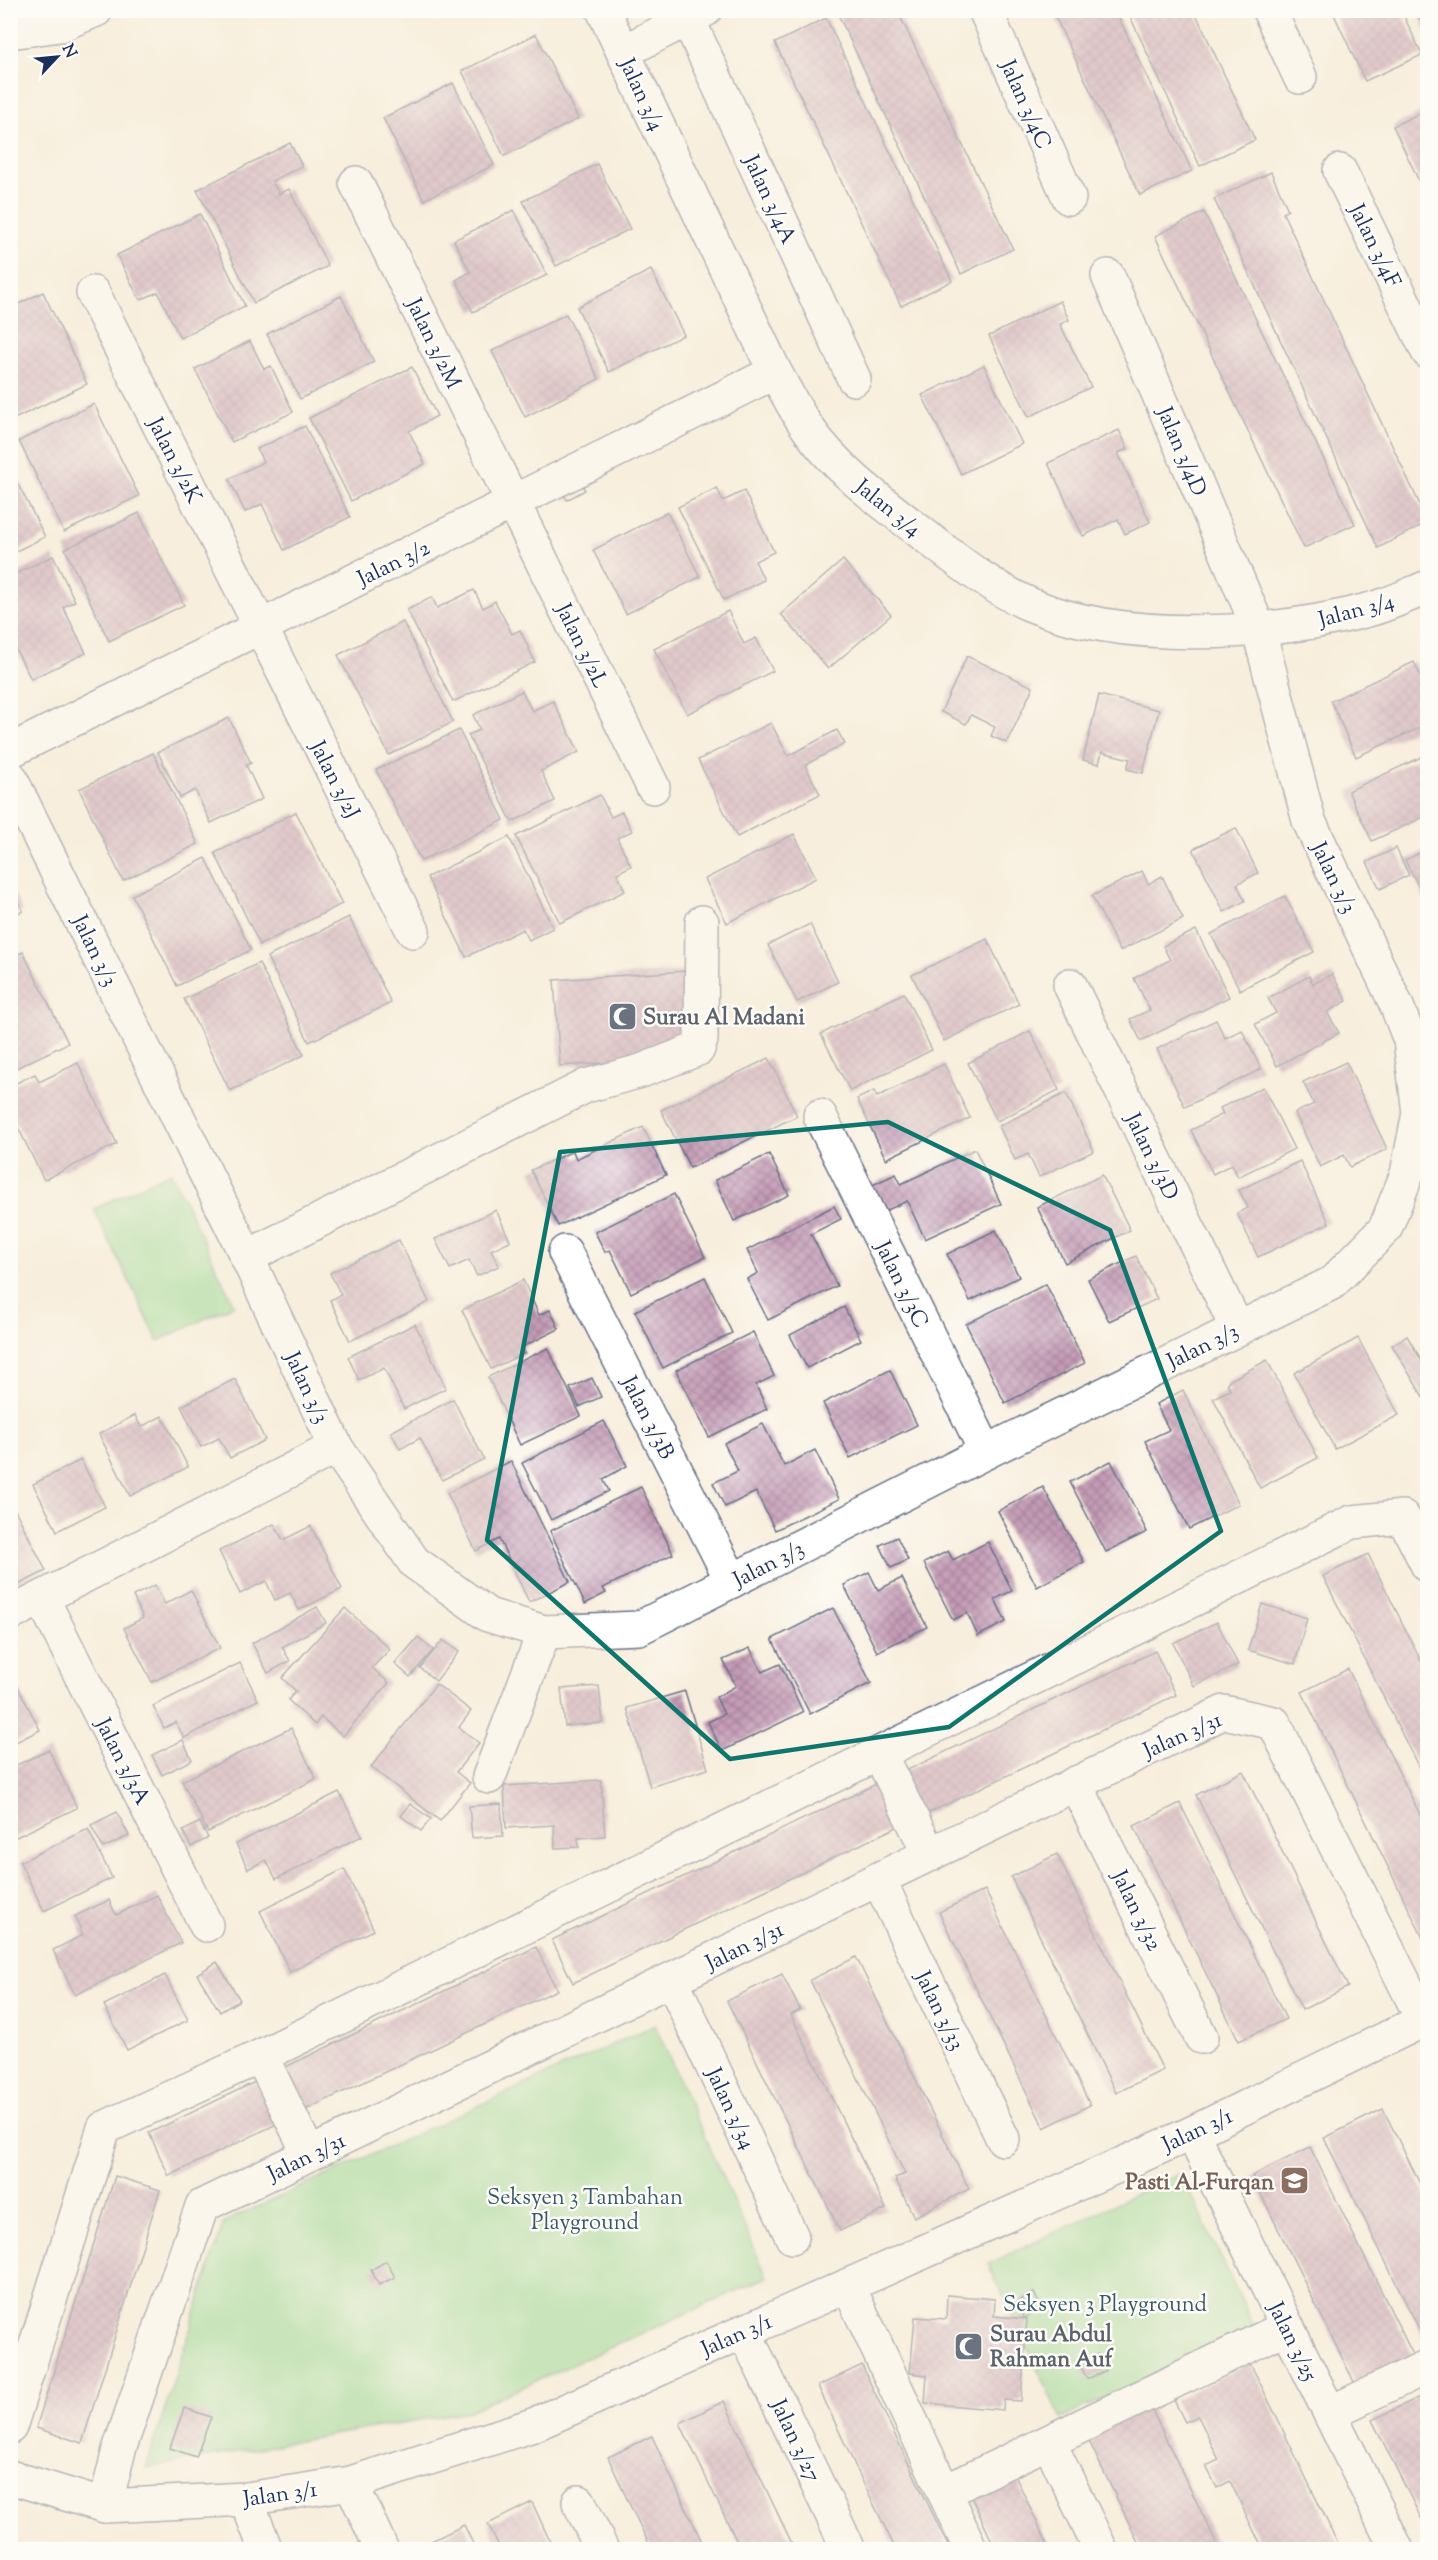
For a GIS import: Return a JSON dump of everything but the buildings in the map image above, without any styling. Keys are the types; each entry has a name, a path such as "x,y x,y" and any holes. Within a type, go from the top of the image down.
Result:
{"street":[{"path":"10,32 60,25 96,10"},
{"name":"Jalan 3/4","path":"603,10 775,372 807,427 838,465 881,502 981,578 1029,604 1078,620 1129,628 1189,633 1312,622 1370,610 1428,588"},
{"name":"Jalan 3/4C","path":"985,10 1069,198"},
{"path":"1269,10 1300,76"},
{"path":"623,52 696,15"},
{"name":"Jalan 3/4A","path":"696,15 854,379"},
{"name":"Jalan 3/4F","path":"1340,171 1428,352"},
{"name":"Jalan 3/2M","path":"356,183 513,502"},
{"name":"Jalan 3/4D","path":"1108,276 1258,627 1276,694"},
{"name":"Jalan 3/2K","path":"93,293 260,627"},
{"name":"Jalan 3/2","path":"10,751 775,372"},
{"name":"Jalan 3/2L","path":"513,502 653,787"},
{"name":"Jalan 3/2J","path":"260,627 413,931"},
{"name":"Jalan 3/3","path":"10,777 247,1257 336,1447 414,1562 488,1615 544,1632 639,1628 986,1452 1237,1328 1332,1284 1385,1229 1407,1174 1419,1113 1410,1040 1396,1004 1309,821 1276,694"},
{"path":"247,1257 586,1086 641,1071 698,1049 702,1040 702,922"},
{"name":"Jalan 3/3D","path":"1070,985 1237,1328"},
{"name":"Jalan 3/3C","path":"820,1116 986,1452"},
{"name":"Jalan 3/3B","path":"565,1252 732,1581"},
{"path":"10,1614 336,1447"},
{"path":"10,2427 104,2128 261,2056 1352,1522 1403,1517 1428,1566"},
{"name":"Jalan 3/3A","path":"42,1598 206,1925"},
{"path":"489,1777 544,1632"},
{"name":"Jalan 3/31","path":"105,2506 119,2450 202,2206 1224,1712 1274,1722 1425,2019"},
{"path":"880,1755 930,1855"},
{"name":"Jalan 3/32","path":"1075,1783 1201,2037"},
{"name":"Jalan 3/33","path":"879,1880 1003,2139"},
{"name":"Jalan 3/34","path":"672,1980 792,2237"},
{"name":"Jalan 3/1","path":"10,2477 105,2506 246,2499 351,2483 533,2425 1192,2133 1425,2019"},
{"path":"261,2056 309,2154"},
{"name":"Jalan 3/25","path":"1192,2133 1397,2550"},
{"path":"848,2285 971,2550"},
{"path":"944,2492 1287,2327"},
{"name":"Jalan 3/27","path":"744,2331 849,2550"},
{"path":"1330,2413 1428,2366"},
{"path":"1049,2442 1101,2550"},
{"path":"351,2483 382,2550"},
{"path":"246,2499 266,2550"},
{"path":"579,2502 602,2550"}],"highlighted area":[{"path":"888,1122 1110,1230 1221,1531 949,1727 730,1759 487,1540 560,1152"}],"green space":[{"path":"171,1172 234,1305 158,1341 94,1209"},
{"name":"Seksyen 3 Tambahan Playground","path":"655,2025 767,2277 469,2411 146,2468 224,2222"},
{"name":"Seksyen 3 Playground","path":"1181,2173 1254,2327 1061,2419 988,2264"}],"place":[{"name":"Surau Al Madani","path":"622,1016"},
{"name":"Pasti Al-Furqan","path":"1295,2181"},
{"name":"Surau Abdul Rahman Auf","path":"969,2346"}]}
